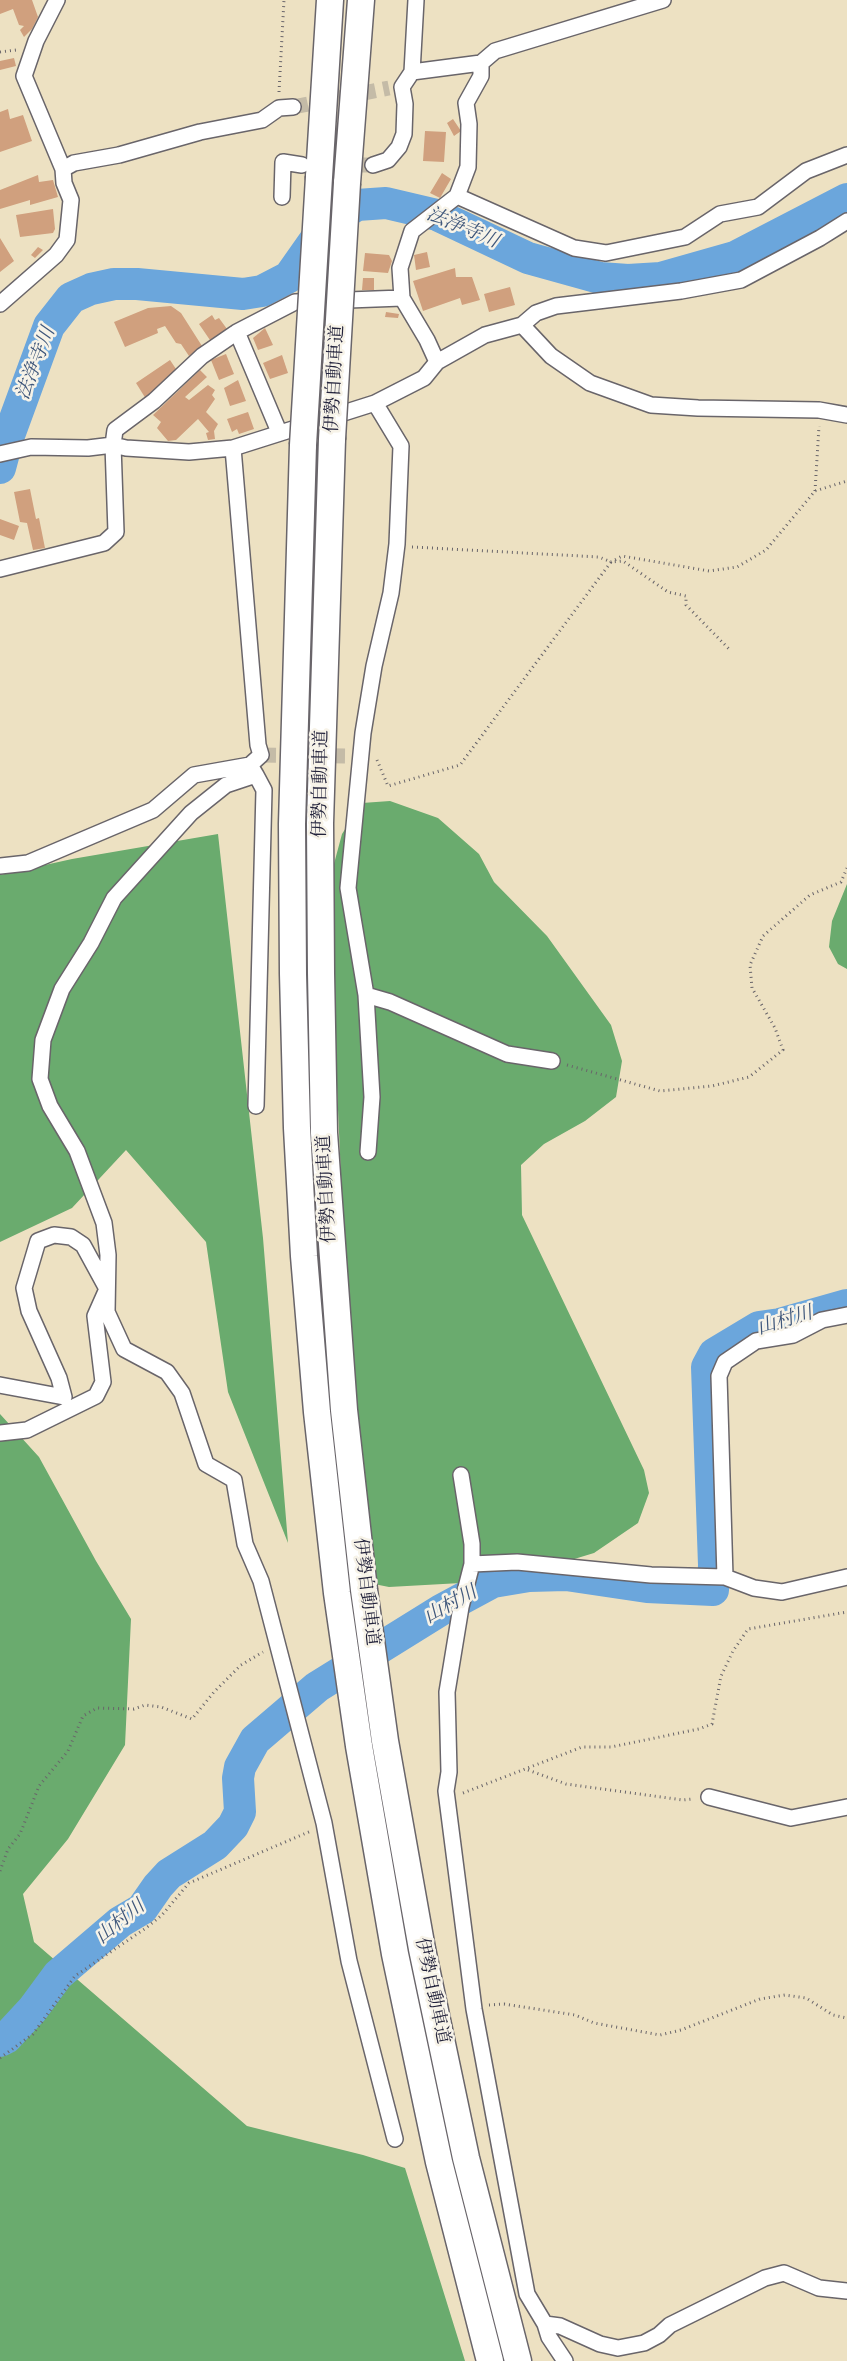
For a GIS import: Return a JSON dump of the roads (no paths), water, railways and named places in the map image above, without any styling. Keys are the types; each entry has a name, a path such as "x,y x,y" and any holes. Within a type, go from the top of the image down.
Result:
{"highway":[{"name":"伊勢自動車道","path":"330,0 310,171 292,824 292,974 302,1227 317,1412 337,1594 355,1717 395,1954 439,2162 490,2361"},
{"name":"伊勢自動車道","path":"361,0 347,184 332,438 320,824 324,1133 344,1410 364,1590 384,1732 422,1949 466,2158 518,2361"}],"street":[{"path":"0,304 56,255 67,240 71,200 64,183 63,169 24,76 36,40 57,0"},
{"path":"412,72 416,0"},
{"path":"373,165 388,160 399,147 404,134 405,104 396,87 412,72 481,63 495,52 663,0"},
{"path":"437,362 402,298 400,268 412,231 457,196 468,167 469,124 466,103 481,76 481,63"},
{"path":"63,169 74,163 118,155 200,132 262,120 286,107"},
{"path":"457,196 574,248 606,253 685,237 720,214 758,207 806,171 847,155"},
{"path":"282,197 283,162 310,171"},
{"path":"0,454 31,447 88,448 113,445 126,448 190,452 233,448 375,403 424,378 437,362 485,335 522,325 536,313 556,306 681,291 741,280 820,238 847,221"},
{"path":"0,569 104,543 116,532 113,445 115,430 154,401 202,356 237,332 295,302 402,298"},
{"path":"522,325 551,356 590,384 651,405 818,410 847,415"},
{"path":"237,332 277,427"},
{"path":"368,1152 372,1097 366,995 348,888 353,755 391,593 397,544 401,446 375,403"},
{"path":"233,448 260,755 253,770 226,785 191,813 114,898 91,943 62,988 43,1040 40,1079 50,1106 77,1151 104,1223 108,1255 107,1312 124,1349 166,1372 182,1393 206,1464 234,1480 245,1544 261,1581 324,1823 349,1961 396,2139"},
{"path":"0,866 28,863 152,810 194,775 253,770"},
{"path":"253,770 264,790 256,1106"},
{"path":"366,995 390,1002 507,1054 552,1061"},
{"path":"67,1403 59,1378 30,1310 24,1288 38,1241 54,1236 62,1236 71,1237 83,1245 108,1289"},
{"path":"0,1433 27,1430 67,1403 96,1396 103,1382 95,1316 108,1289"},
{"path":"725,1577 718,1376 725,1362 756,1342 792,1335 822,1320 847,1315"},
{"path":"0,1385 67,1403"},
{"path":"461,1475 472,1544 472,1564 461,1607 447,1692 449,1772 446,1791 474,2009 527,2294 545,2324 549,2336 565,2361"},
{"path":"472,1564 517,1562 651,1575 725,1577 754,1588 782,1592 847,1577"},
{"path":"709,1797 791,1818 847,1807"},
{"path":"545,2324 560,2326 600,2344 618,2348 644,2342 660,2335 670,2325 765,2278 784,2273 819,2288 847,2291"}],"waterway":[{"name":"法浄寺川","path":"0,468 8,438 49,326 71,298 91,289 114,284 137,284 243,294 262,291 289,277 327,223 357,205 386,203 437,215 528,258 600,278 628,280 661,278 735,257 847,199"},
{"name":"山村川","path":"0,2041 6,2038 33,2009 58,1975 120,1922 142,1909 169,1874 215,1845 233,1826 240,1812 238,1778 240,1767 255,1740 317,1687 441,1610 493,1582 529,1576 566,1575 647,1587 713,1590 714,1565 707,1367 714,1354 759,1327 780,1324 847,1305"}],"tunnel":[{"path":"293,107 389,88"},
{"path":"313,165 373,165"},
{"path":"261,755 346,756"}]}
